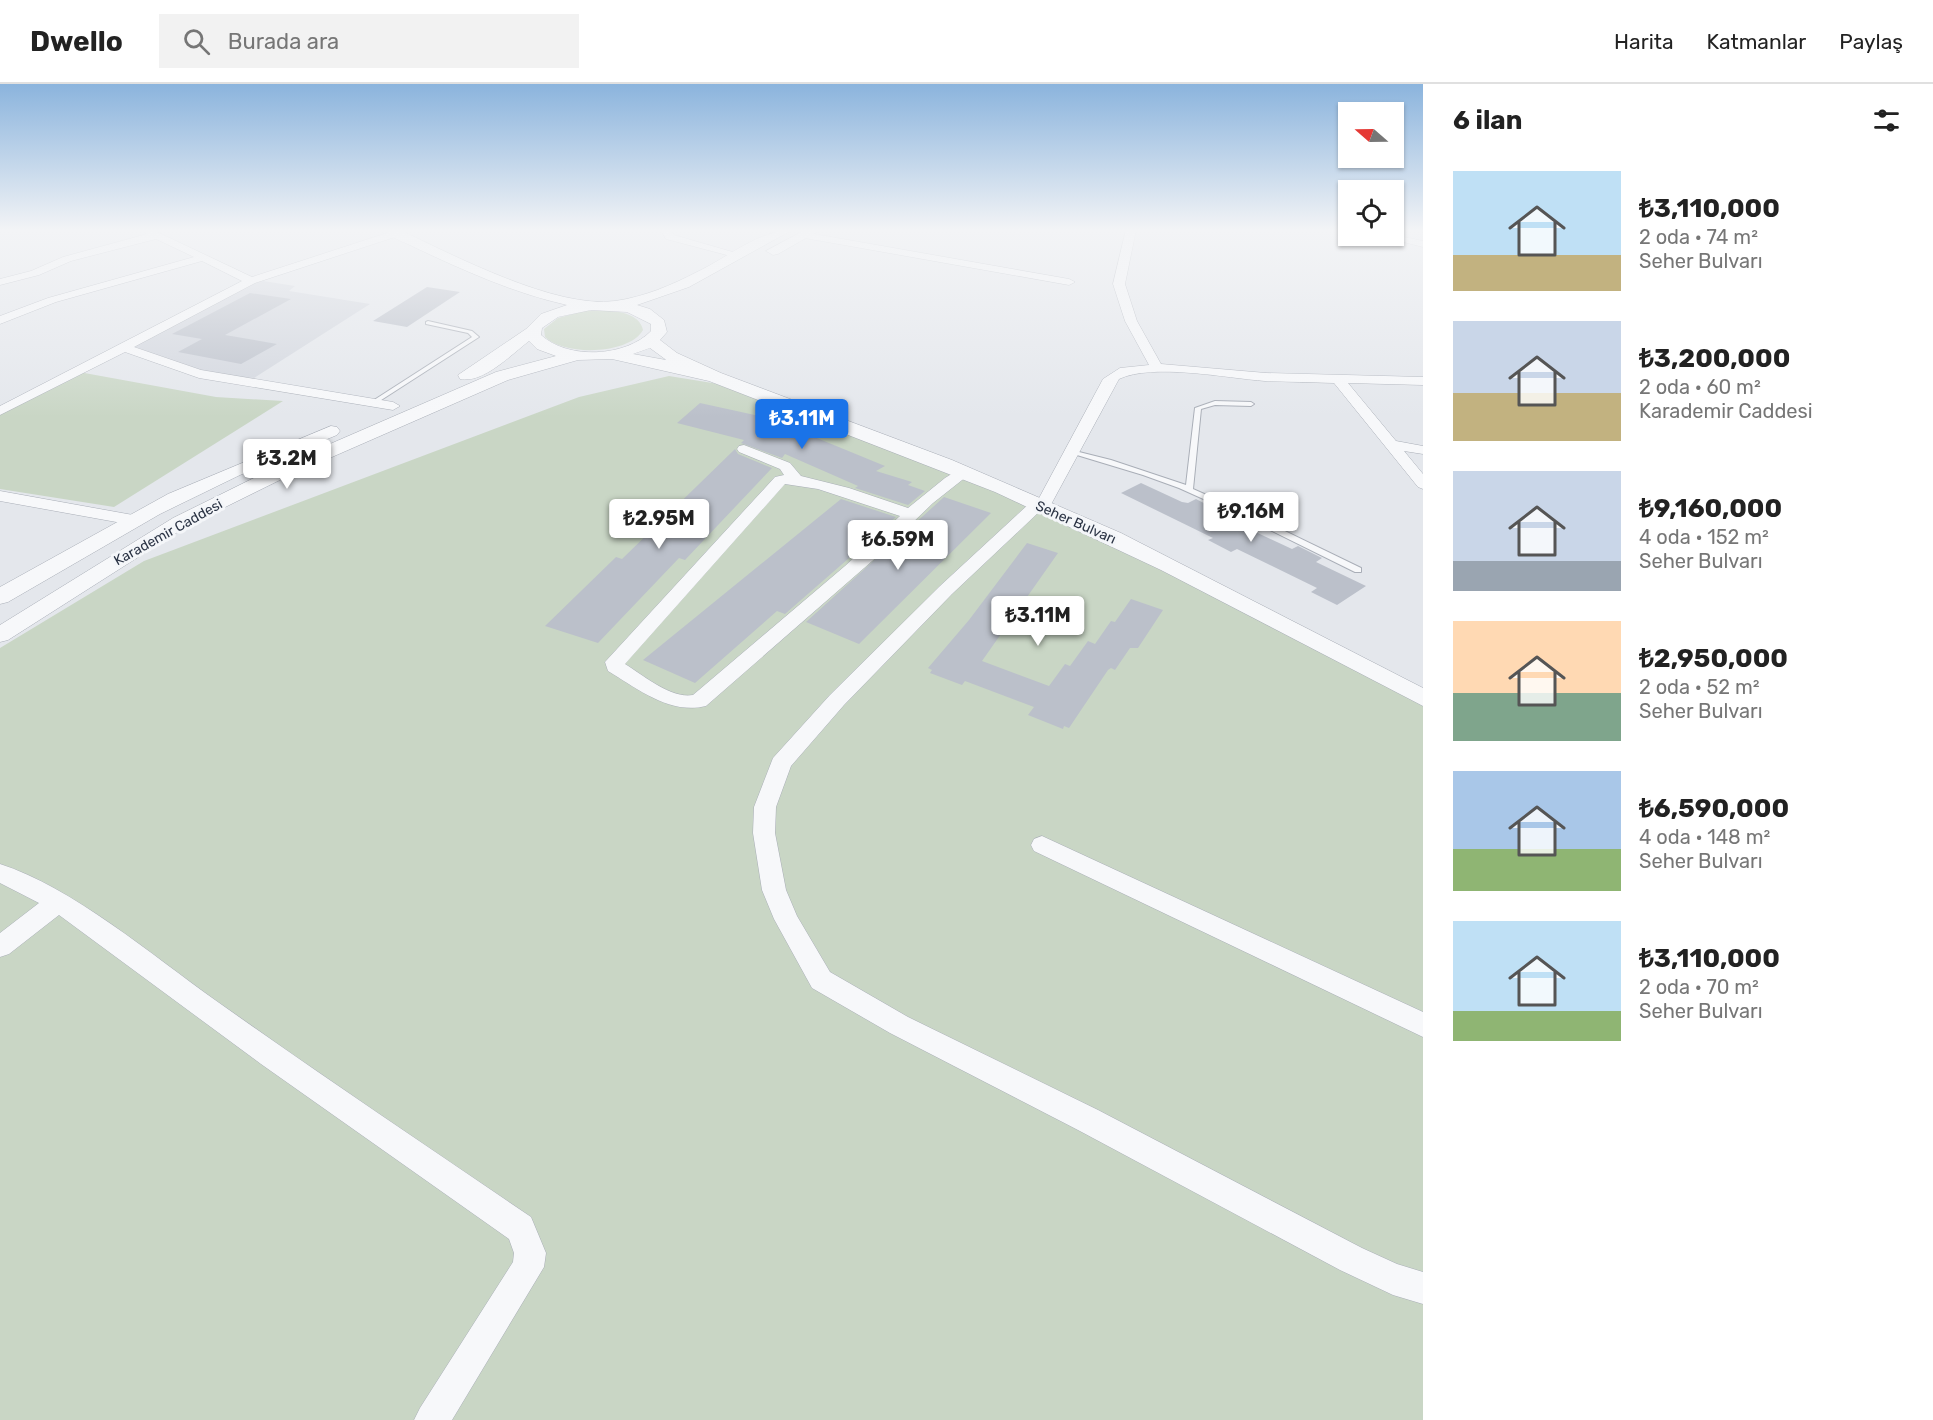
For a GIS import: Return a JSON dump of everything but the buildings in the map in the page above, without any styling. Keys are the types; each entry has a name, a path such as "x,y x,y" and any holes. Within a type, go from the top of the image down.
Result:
{"street":[{"path":"23,292 34,298"},
{"path":"0,320 34,298 58,292"},
{"path":"0,411 229,292"},
{"path":"510,292 534,308 538,325 536,340 548,348 579,355 626,352 652,341 659,332 663,317 613,306"},
{"path":"533,292 591,306 613,306 643,301 661,292"},
{"path":"683,301 699,292"},
{"path":"1122,292 1131,321 1157,368"},
{"name":"Karademir Caddesi","path":"0,597 133,520 257,460 481,369 538,325 569,309 591,306"},
{"name":"Seher Bulvarı","path":"652,341 671,356 715,377 873,434 1168,564 1423,698"},
{"path":"124,348 199,374 393,406"},
{"name":"Karademir Caddesi","path":"0,635 180,522 277,474 502,376 579,355"},
{"name":"Seher Bulvarı","path":"603,355 638,359 715,377"},
{"path":"1423,381 1266,376 1157,368 1125,371 1114,376 1040,506 931,605 837,700 781,763 765,807 764,833 774,890 786,919 821,980 899,1025 1099,1126 1351,1258 1393,1279 1423,1288"},
{"path":"1338,379 1423,484"},
{"path":"1391,445 1423,450"},
{"path":"744,449 785,466 796,479"},
{"path":"911,515 870,500 796,479 783,478 774,485 615,662 617,670 676,700 689,704 699,701 911,515 938,487 963,473"},
{"path":"0,496 133,520"},
{"path":"1042,845 1423,1025"},
{"path":"0,873 57,903 520,1228 530,1253 528,1267 432,1420"},
{"path":"0,947 57,903"}],"lane":[{"path":"373,403 476,337 470,332 428,323"},
{"path":"1189,491 1198,408 1215,404 1251,404"},
{"path":"1071,452 1139,468 1358,570"}],"shaded area":[{"path":"235,292 297,292 370,304 254,378 215,374 182,366 136,347 137,343"}],"green space":[{"path":"584,311 627,314 640,323 643,330 636,338 624,344 596,350 566,347 545,337 544,329 558,318"},
{"path":"79,372 216,397 283,401 114,507 0,489 0,411"},
{"path":"669,376 737,387 949,466 1423,698 1423,1420 0,1420 0,648 144,561 579,397"}]}
